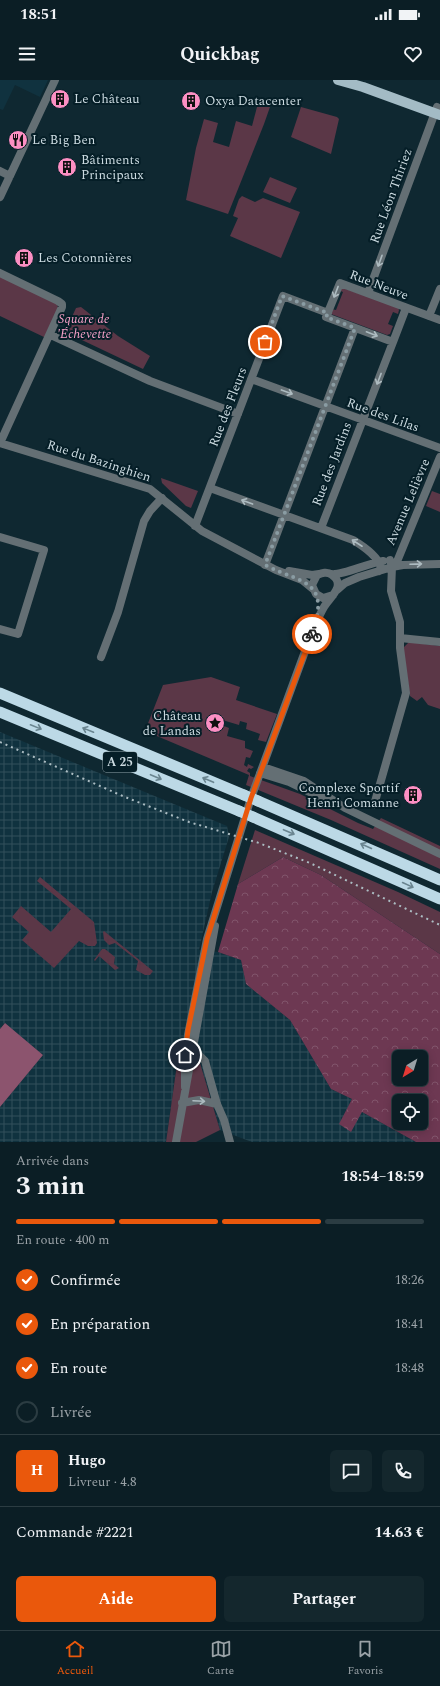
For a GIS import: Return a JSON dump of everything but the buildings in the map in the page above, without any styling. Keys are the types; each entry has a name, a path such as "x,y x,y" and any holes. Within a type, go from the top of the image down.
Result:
{"highway":[{"name":"A 25","path":"0,693 244,795 440,880"},
{"name":"A 25","path":"0,712 253,817 440,900"}],"main road":[{"path":"338,80 438,111"},
{"path":"355,80 438,111"}],"street":[{"path":"0,197 55,80"},
{"name":"Rue Léon Thiriez","path":"368,293 438,111"},
{"path":"0,171 10,176"},
{"path":"0,273 60,302 62,309 0,443"},
{"name":"Rue Neuve","path":"328,313 340,283 440,320"},
{"path":"430,316 440,289"},
{"name":"Rue des Fleurs","path":"195,526 282,296 328,313 326,317 355,328"},
{"name":"Rue des Jardins","path":"321,528 406,308"},
{"path":"265,565 355,328 393,342"},
{"path":"51,335 158,385 238,414"},
{"name":"Rue des Lilas","path":"251,379 440,448"},
{"name":"Rue du Bazinghien","path":"0,443 150,489 195,526 265,565 302,580 314,591"},
{"name":"Avenue Lelièvre","path":"391,564 396,564 440,457"},
{"path":"210,488 357,542 379,562 379,571"},
{"path":"101,658 118,612 144,521 150,511 162,498"},
{"path":"0,537 44,550 18,634 0,629"},
{"path":"314,627 319,607 314,591 313,581 319,574 325,573 338,575 359,567 379,562 403,565 440,564"},
{"path":"176,1142 189,1052 213,937 216,910 255,788 314,627 324,606 335,592 345,583 379,571 391,564"},
{"path":"374,805 406,693 400,648 400,622 392,591 391,564"},
{"name":"Rue du Bazinghien","path":"265,565 288,571 312,575 319,574"},
{"path":"331,574 337,582 335,592"},
{"path":"314,591 323,598 335,592"},
{"path":"400,638 440,642"},
{"path":"262,770 440,854"},
{"path":"189,1052 200,1054 205,1061 217,1104 224,1120 230,1142"},
{"path":"182,1103 198,1100 217,1104"}],"shaded area":[{"path":"0,80 48,80 40,97 15,85 3,110 0,109"},
{"path":"0,732 227,826 229,837 212,892 199,950 218,952 241,960 246,984 290,1020 331,1089 352,1099 340,1124 362,1112 416,1142 252,1142 220,1130 200,1063 177,1064 166,1142 0,1142 0,1107 43,1055 4,1023 0,1029"},
{"path":"5,1023 43,1055 0,1107 0,1029"}],"green space":[{"path":"257,107 270,107 228,214 186,200 196,148 204,119 218,123 213,142 229,147 236,121 252,126"},
{"path":"301,107 337,117 339,119 331,154 291,137"},
{"path":"270,177 297,188 290,203 263,192"},
{"path":"242,196 255,202 263,198 300,212 281,258 230,236 238,218 233,216 239,199"},
{"name":"Square de 'Échevette","path":"0,276 56,303 58,307 46,338 0,316"},
{"path":"343,288 398,307 398,314 393,312 388,324 393,326 390,334 387,335 331,314 331,309 336,310 343,292 338,290"},
{"name":"Square de 'Échevette","path":"81,307 118,336 150,356 143,369 65,332 76,308"},
{"path":"161,478 198,491 191,508 186,506 162,483"},
{"path":"432,491 440,494 440,512 426,506"},
{"path":"409,642 440,646 440,709 428,705 422,697 417,701 410,696 403,648"},
{"path":"211,677 240,687 236,700 277,714 266,742 258,740 260,734 246,729 247,723 240,721 239,725 219,719 219,715 215,718 207,716 205,724 222,730 224,726 229,728 227,736 245,741 245,748 253,751 250,758 246,757 244,765 247,767 248,764 254,767 251,769 249,768 247,771 250,773 250,776 300,794 373,829 381,818 440,846 440,869 331,820 246,785 249,775 145,731 163,685"},
{"path":"255,830 398,892 440,912 440,954 321,875 283,857 238,884"},
{"path":"283,857 321,875 440,954 440,1142 416,1142 394,1130 428,1130 428,1094 392,1094 392,1129 362,1112 351,1132 339,1124 352,1099 331,1089 290,1020 246,984 241,960 218,952 238,884"},
{"path":"40,877 94,922 97,943 95,946 88,946 79,941 54,968 22,940 29,932 12,917 21,906 51,932 71,909 37,881"},
{"path":"104,931 153,971 150,975 145,975 136,970 138,961 115,943 109,945 104,940"},
{"path":"102,949 105,949 115,957 114,964 119,968 115,970 99,956 95,961 94,960"},
{"path":"200,1063 220,1130 196,1142 166,1142 177,1064"}],"railway":[{"path":"0,742 125,797 189,822 259,843 310,863 440,925"}],"way so far":[{"path":"265,342 282,296 328,313 326,317 355,328 265,565 279,572 302,580 313,589 318,598 319,607 312,634"}],"place":[{"name":"Le Château","path":"60,99"},
{"name":"Oxya Datacenter","path":"191,101"},
{"name":"Le Big Ben","path":"18,140"},
{"name":"Bâtiments Principaux","path":"67,167"},
{"name":"Les Cotonnières","path":"24,258"},
{"name":"Château de Landas","path":"215,723"},
{"name":"Complexe Sportif Henri Comanne","path":"413,795"}],"route":[{"path":"185,1055 188,1030 203,954 224,882 251,798 312,634"}]}
